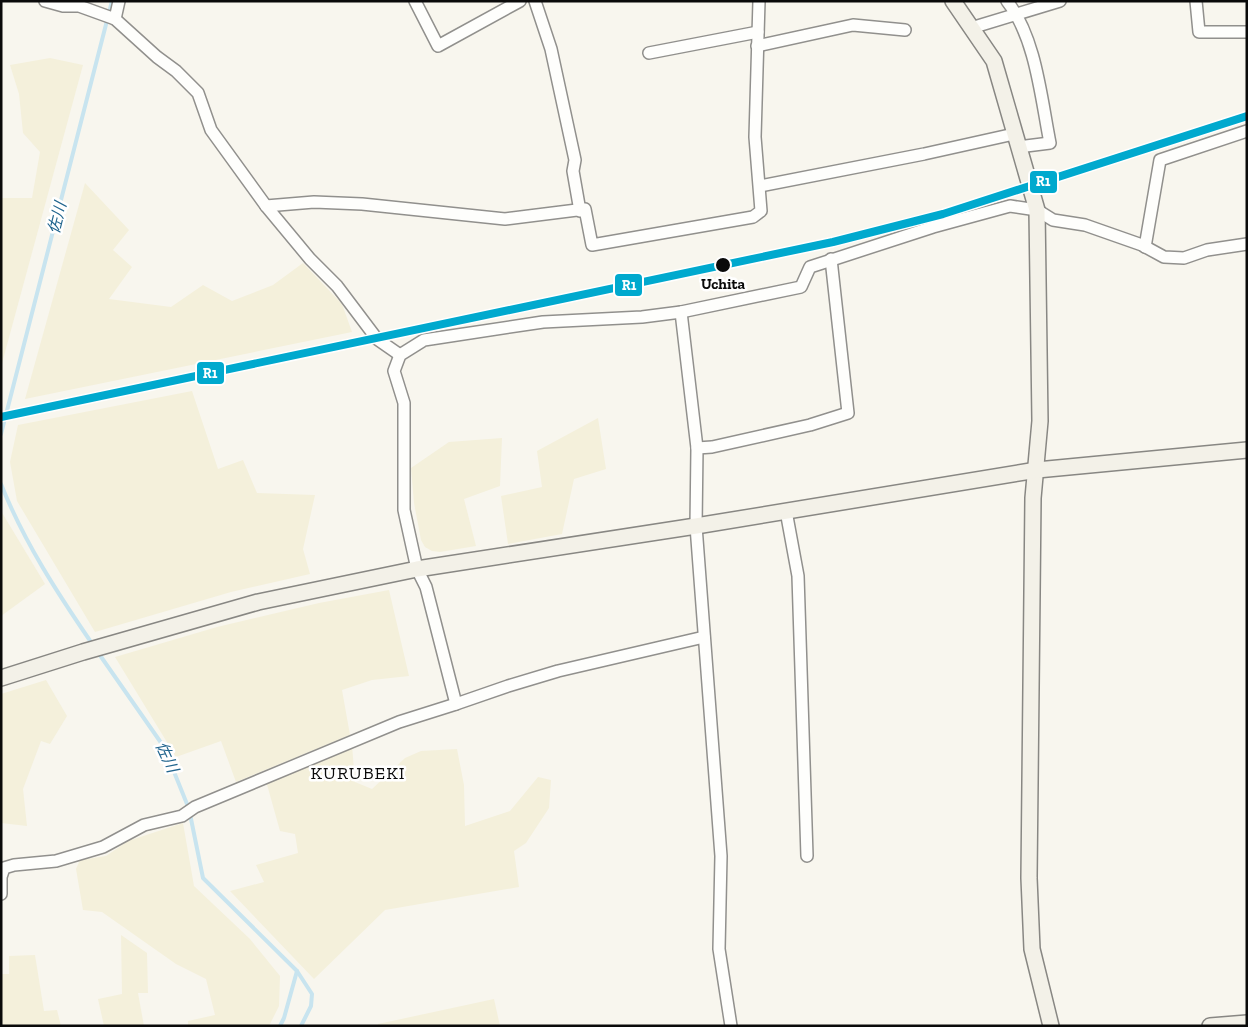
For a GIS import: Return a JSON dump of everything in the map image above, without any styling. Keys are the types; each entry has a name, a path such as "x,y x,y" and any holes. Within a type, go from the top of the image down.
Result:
{"street":[{"path":"45,1 63,6 79,6 115,20 156,57 176,71 198,93 211,130 266,206 310,259 337,286 377,339 400,355"},
{"path":"115,20 119,1"},
{"path":"415,1 438,46 520,1"},
{"path":"535,1 553,58 575,160 573,171 580,211"},
{"path":"266,206 314,202 362,204 505,219 585,210 592,245 753,217 761,211 755,137 759,1"},
{"path":"953,1 994,61 1037,210 1040,421 1033,498 1028,878 1032,949 1051,1026"},
{"path":"760,186 914,156 1016,140 1050,143 1034,62 1017,14 1007,1"},
{"path":"971,28 1060,1"},
{"path":"1196,1 1198,32 1247,32"},
{"path":"757,46 853,25 905,30"},
{"path":"649,52 758,32"},
{"path":"1145,247 1160,160 1247,131"},
{"path":"456,704 426,587 417,569 404,510 404,403 394,371 400,355 424,340 543,322 642,317 681,312 801,287 810,267 933,227 1010,206 1037,210 1053,220 1085,225 1145,247 1164,257 1184,258 1207,250 1247,244"},
{"path":"697,448 712,447 810,425 848,413 832,259"},
{"path":"681,312 697,448 696,526 721,856 719,949 731,1026"},
{"path":"1,678 83,652 258,602 417,569 786,512 1037,470 1247,450"},
{"path":"786,512 798,576 808,856"},
{"path":"1,894 1,876 4,868 56,861 103,847 144,825 182,816 195,807 399,722 558,671 704,637"},
{"path":"1210,1026 1247,1023"}],"shaded area":[{"path":"50,58 83,65 1,367 1,198 32,198 40,152 23,133 19,94 10,65"},
{"path":"85,183 129,230 113,250 132,267 109,299 171,307 203,285 232,301 273,285 303,263 342,304 352,332 25,399"},
{"path":"192,391 218,469 243,460 257,493 315,495 303,549 310,574 231,592 95,632 17,501 10,462 18,425"},
{"path":"598,418 606,469 574,479 562,534 508,544 501,496 542,487 537,451"},
{"path":"502,438 500,486 464,499 476,546 440,552 432,551 425,547 421,540 414,503 411,468 449,442"},
{"path":"1,511 45,584 1,616"},
{"path":"389,590 409,676 372,680 342,690 350,735 236,782 221,741 176,757 115,657 217,627 319,603"},
{"path":"46,680 67,716 50,744 41,741 23,789 27,826 1,823 1,694"},
{"path":"352,745 355,782 372,789 405,758 421,751 457,749 464,785 465,826 510,811 538,777 551,780 549,808 526,843 514,851 519,887 385,910 314,979 230,891 264,882 256,865 298,853 295,834 280,831 266,781"},
{"path":"183,823 194,886 250,939 280,976 279,1006 269,1026 188,1026 188,1021 215,1015 206,979 176,964 102,912 83,910 76,869 80,860 106,856 128,841"},
{"path":"121,935 147,953 148,993 138,993 144,1026 104,1026 98,999 122,994"},
{"path":"35,955 44,1011 57,1010 61,1026 1,1026 1,974 9,974 9,956"},
{"path":"494,999 500,1026 378,1026 378,1024"}],"waterway":[{"name":"佐川","path":"1,434 112,1"},
{"name":"佐川","path":"1,484 31,547 93,645"},
{"name":"佐川","path":"97,651 164,747 189,809 203,878 297,971 312,994 311,1006 301,1026"},
{"path":"280,1026 297,971"}],"transit line":[{"name":"R1","path":"1,417 833,242 943,214 1247,116"}],"place":[{"name":"Uchita","path":"723,265"}],"district":[{"name":"KURUBEKI","path":"358,773"}]}
